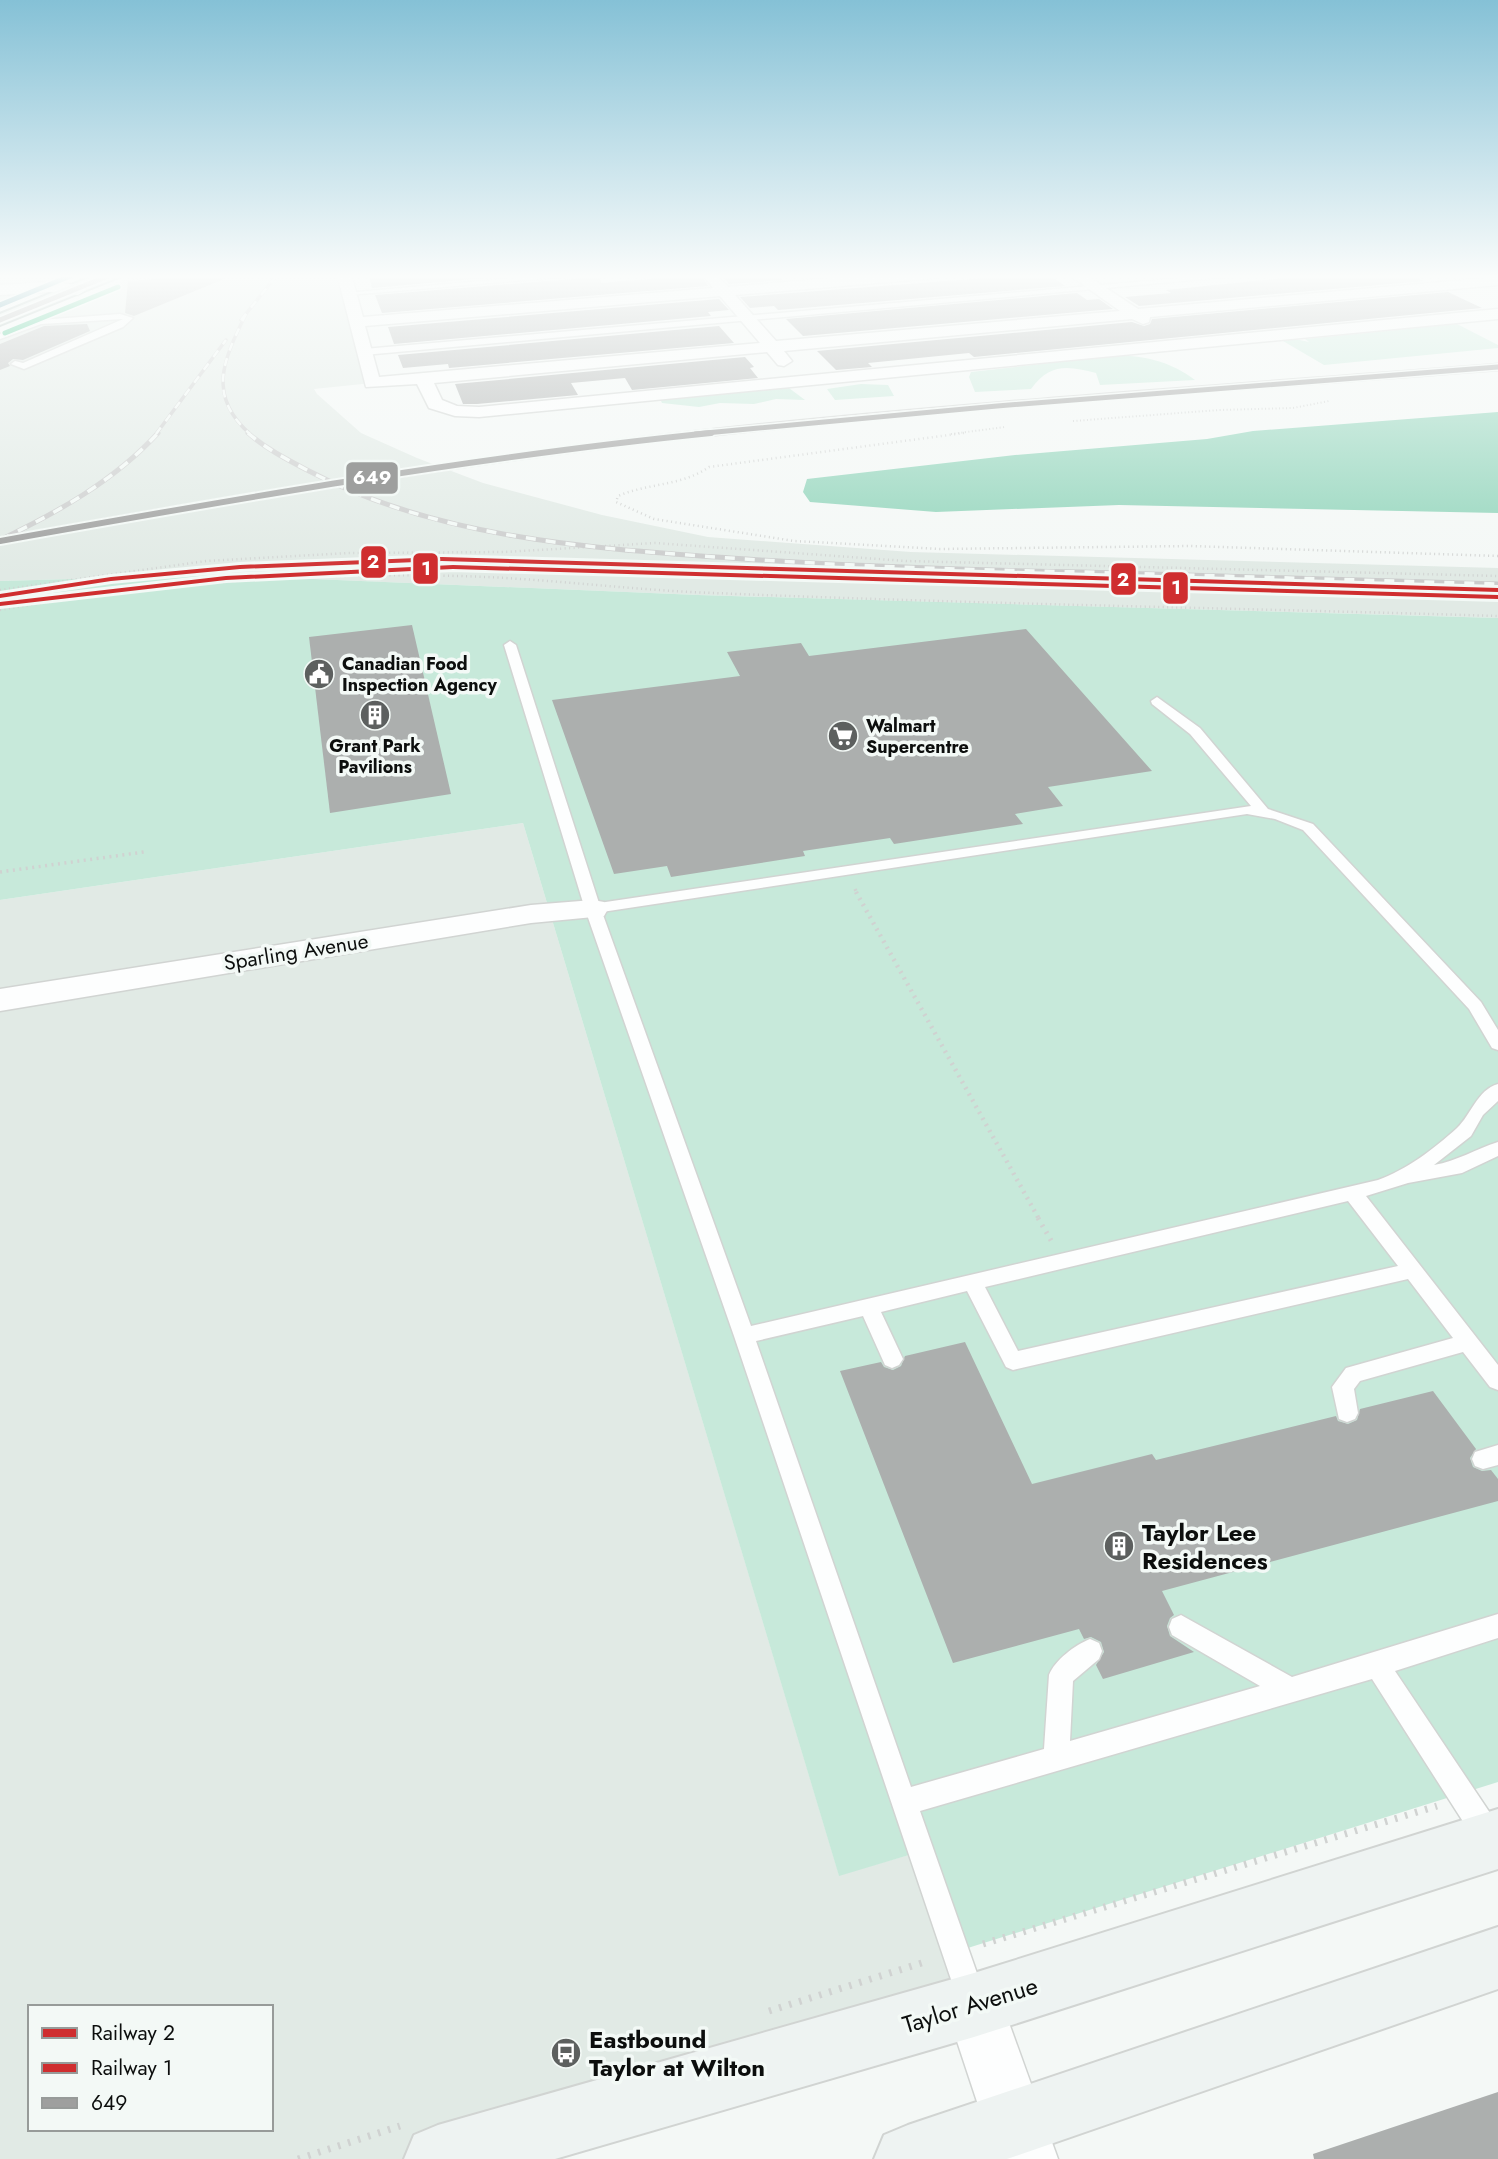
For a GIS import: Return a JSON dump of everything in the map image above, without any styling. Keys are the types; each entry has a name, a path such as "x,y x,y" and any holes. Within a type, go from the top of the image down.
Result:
{"main road":[{"name":"Taylor Avenue","path":"421,2142 1485,1826"},
{"path":"908,2159 1020,2141 1498,1958"}],"street":[{"path":"370,375 372,383 471,375"},
{"path":"794,375 798,381"},
{"path":"423,379 435,404 455,411 479,412 864,375"},
{"name":"Sparling Avenue","path":"0,1000 531,914 593,909"},
{"path":"965,1979 1020,2141"}],"lane":[{"path":"0,541 315,486 624,443 942,411 1400,375"},
{"path":"510,645 593,909 744,1336 965,1979"},
{"path":"1157,701 1195,731 1263,812"},
{"path":"593,909 1247,810 1286,815 1308,827 1475,1006 1498,1044"},
{"path":"1475,1006 1498,1019"},
{"path":"1406,1177 1465,1131 1477,1111 1498,1090"},
{"path":"744,1336 1406,1177 1455,1168 1481,1154 1498,1149"},
{"path":"1352,1192 1498,1381"},
{"path":"972,1282 1013,1361 1412,1270"},
{"path":"869,1307 892,1359"},
{"path":"1347,1413 1343,1387 1353,1374 1468,1342"},
{"path":"904,1802 1377,1665 1498,1626"},
{"path":"1181,1627 1290,1690"},
{"path":"1056,1758 1061,1675 1090,1651"},
{"path":"1377,1665 1485,1826"}],"path":[{"path":"1063,422 1207,411 1293,408 1339,400"},
{"path":"1010,426 709,467 692,478 630,489 618,496 616,502 654,519 692,527 808,542 940,548 1190,546 1498,555"},
{"path":"0,590 206,561 349,553 505,552 655,543 906,561 1498,576"},
{"path":"0,610 46,601 205,584 327,576 448,576 708,593 1498,616"},
{"path":"0,872 144,852"},
{"path":"844,870 1062,1261"},
{"path":"758,2015 965,1979 1485,1826"},
{"path":"298,2159 421,2142"}],"shaded area":[{"path":"0,375 370,375 372,383 314,389 361,433 417,458 483,483 602,515 708,537 911,552 1498,568 1498,618 698,595 219,575 0,581"},
{"path":"970,375 1045,375 1031,389 975,392"},
{"path":"1097,375 1186,375 1195,380 1100,385"},
{"path":"861,384 888,385 894,396 835,400 827,389"},
{"path":"789,388 805,400 776,399 754,404 720,403 699,407 662,403 660,399"},
{"path":"1498,412 1498,513 1119,505 936,512 810,502 803,492 807,479 1015,455 1207,439 1253,431"},
{"path":"219,575 698,595 1498,618 1498,1782 955,1952 919,1852 839,1876 523,823 0,900 0,581"},
{"path":"523,823 839,1875 919,1852 974,2005 438,2159 0,2159 0,900"}],"building":[{"path":"554,375 755,375 758,378 632,390 625,378 571,383 578,395 477,404 463,404 455,384"},
{"name":"Grant Park Pavilions","path":"412,625 451,794 330,813 309,637"},
{"name":"Walmart Supercentre","path":"1026,629 1152,771 1048,787 1063,806 1015,814 1023,824 894,844 890,838 803,851 805,856 671,877 667,866 614,874 552,700 740,676 727,652 801,643 809,656"},
{"name":"Taylor Lee Residences","path":"965,1342 1032,1484 1152,1454 1156,1460 1336,1416 1338,1421 1348,1424 1357,1420 1360,1409 1433,1391 1476,1449 1470,1458 1473,1467 1482,1471 1491,1470 1498,1479 1498,1501 1162,1591 1174,1615 1167,1626 1170,1636 1194,1652 1103,1679 1096,1665 1104,1652 1101,1642 1091,1637 1084,1639 1079,1629 953,1663 840,1371 881,1362 884,1367 893,1370 901,1366 905,1356"},
{"path":"1498,2092 1498,2159 1314,2159 1313,2154"}],"railway":[{"path":"156,434 200,375"},
{"path":"223,375 228,405 250,434"},
{"path":"0,540 104,481 158,433"},
{"path":"248,433 307,470 356,493 407,511 513,536 568,544 676,554 862,565 1498,584"}],"rail line":[{"name":"2","path":"0,596 111,579 240,567 442,559 1498,590"},
{"name":"1","path":"0,604 226,578 453,567 1498,597"}],"transit line":[{"name":"649","path":"0,541 347,481 609,444 997,406 1398,375"}],"place":[{"name":"Canadian Food Inspection Agency","path":"319,674"},
{"name":"Grant Park Pavilions","path":"375,715"},
{"name":"Walmart Supercentre","path":"843,736"},
{"name":"Taylor Lee Residences","path":"1119,1546"},
{"name":"Eastbound Taylor at Wilton","path":"566,2053"}]}
